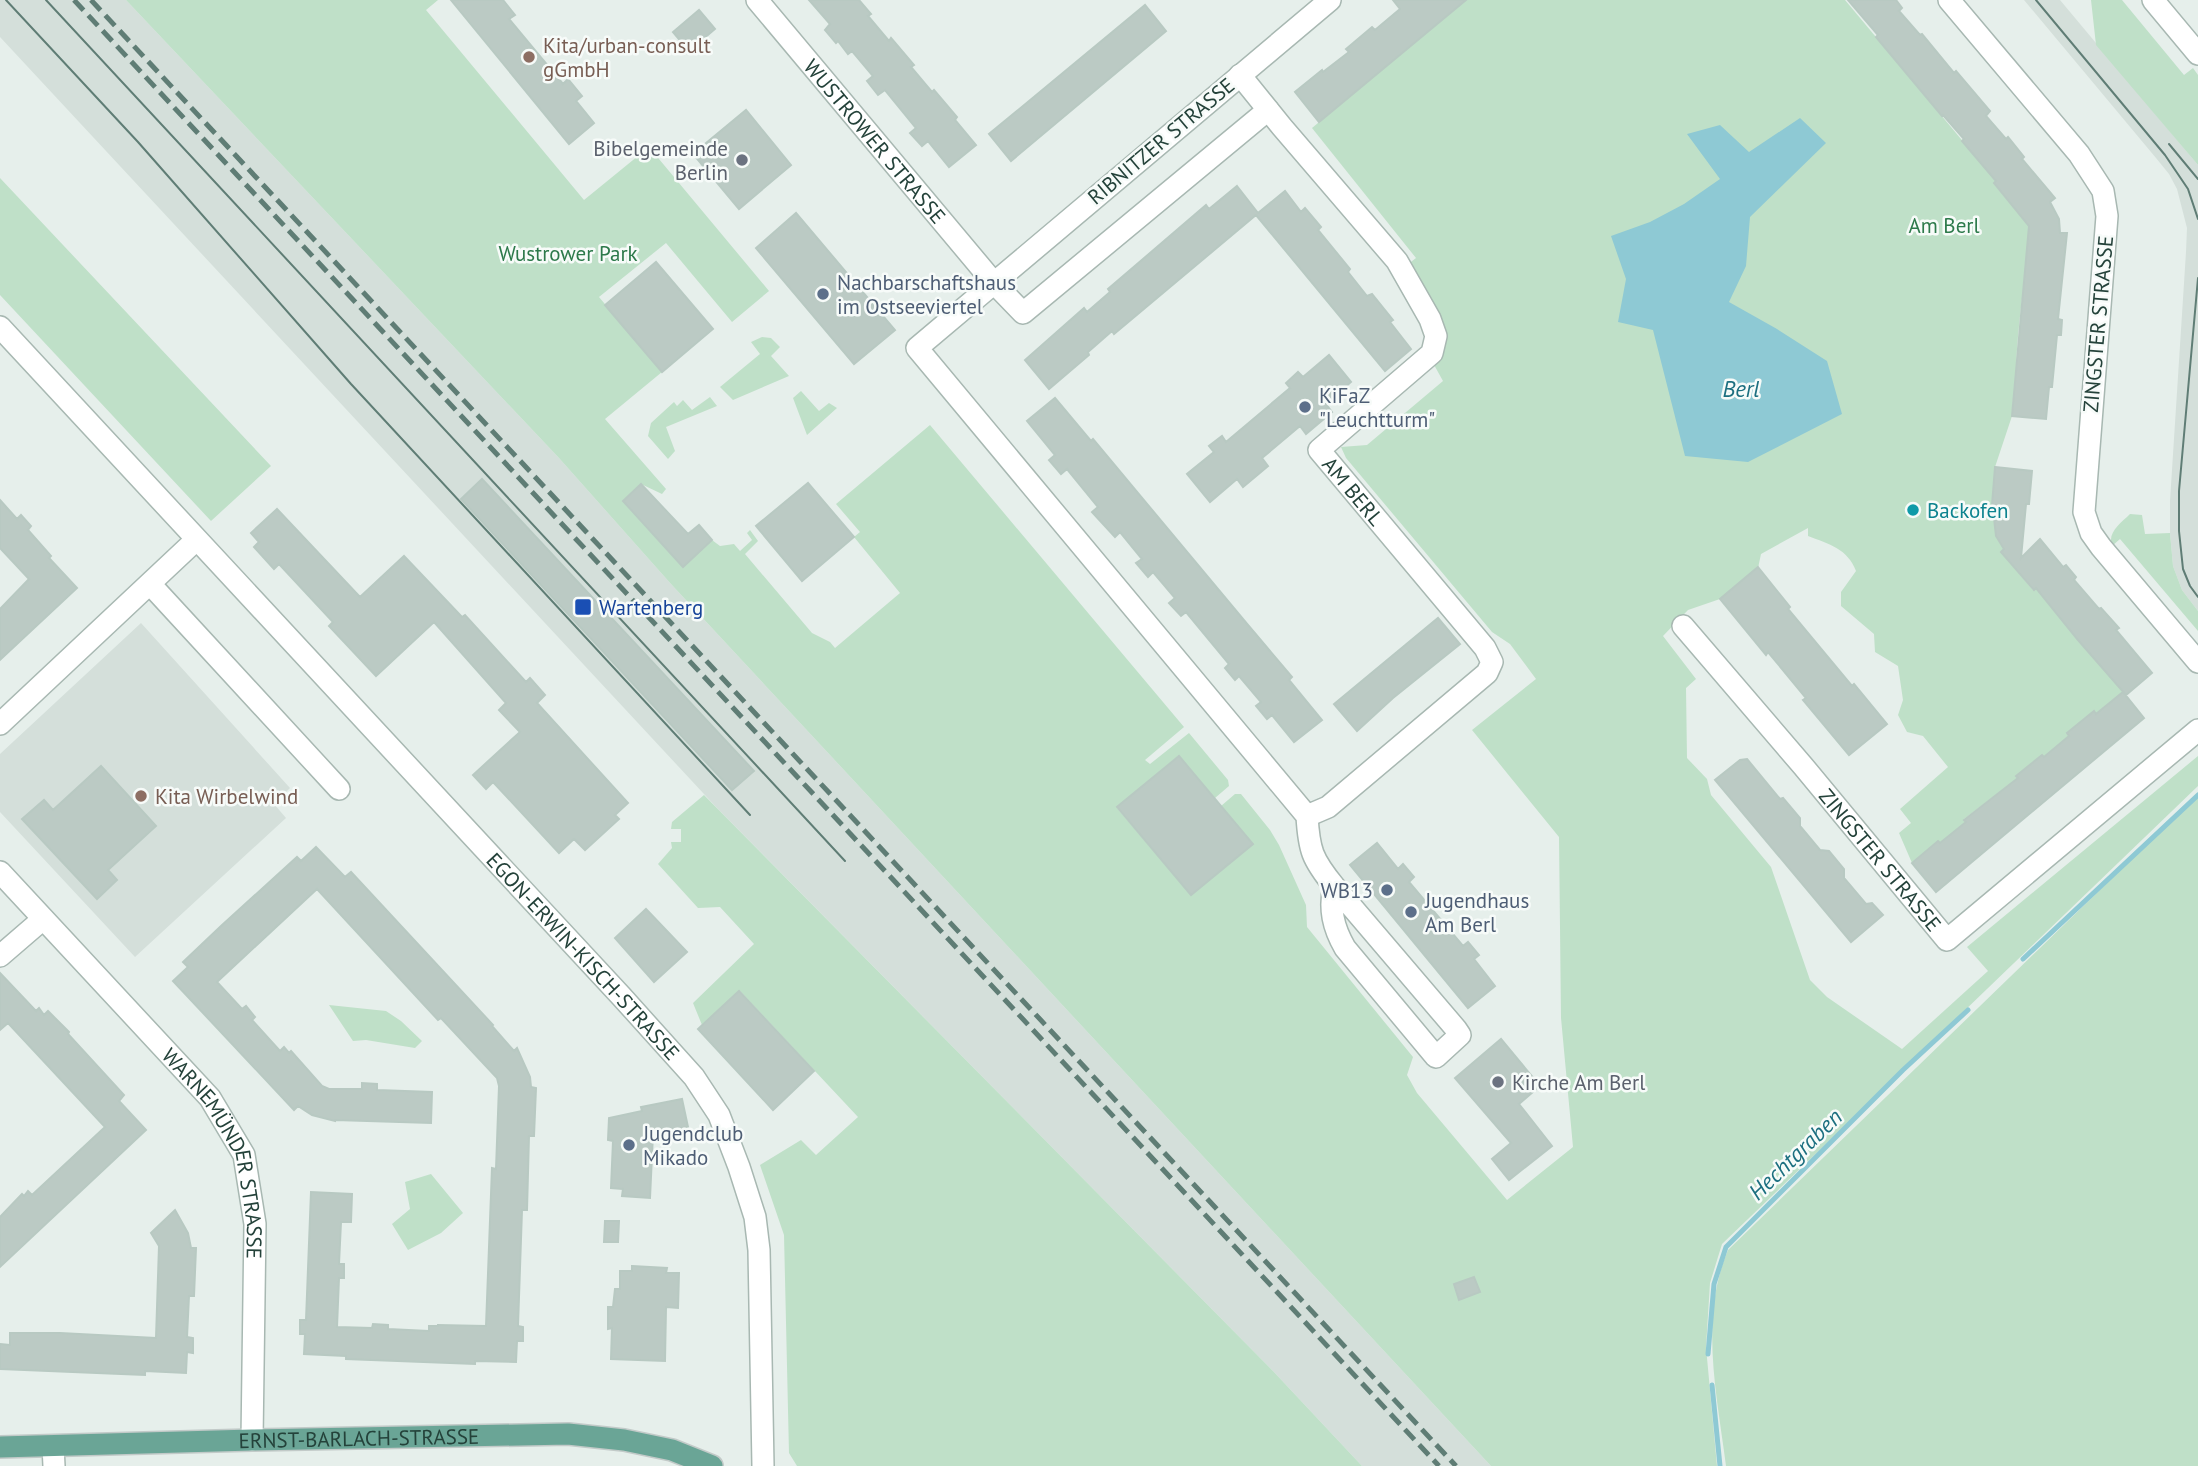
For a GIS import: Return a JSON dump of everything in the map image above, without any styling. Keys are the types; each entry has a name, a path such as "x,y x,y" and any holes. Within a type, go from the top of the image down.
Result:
{"main road":[{"name":"ERNST-BARLACH-STRASSE","path":"0,1447 54,1456 252,1440 568,1434 624,1440 672,1450 712,1466"}],"street":[{"name":"WUSTROWER STRASSE","path":"757,0 994,283"},
{"name":"RIBNITZER STRASSE","path":"1307,816 917,348 1330,0"},
{"name":"ZINGSTER STRASSE","path":"1950,0 2079,154 2103,191 2108,215 2084,512 2091,533 2101,548 2198,662"},
{"path":"2153,0 2198,54"},
{"name":"AM BERL","path":"1240,75 1397,261 1430,319 1436,336 1432,353 1319,450 1485,648 1492,662 1487,673 1328,807 1307,816"},
{"name":"RIBNITZER STRASSE","path":"994,283 1023,313 1268,110"},
{"name":"EGON-ERWIN-KISCH-STRASSE","path":"0,327 612,986 703,1089 719,1115 755,1217 759,1250 763,1466"},
{"path":"0,724 197,540"},
{"path":"150,585 339,789"},
{"name":"ZINGSTER STRASSE","path":"1683,626 1947,940 2198,730"},
{"path":"1307,816 1312,852 1317,865 1335,886 1460,1035 1436,1057 1345,947 1336,932 1331,913 1335,886"},
{"name":"WARNEMÜNDER STRASSE","path":"0,872 210,1098 244,1155 255,1224 252,1440"},
{"path":"0,956 43,919"}],"shaded area":[{"path":"0,0 126,0 559,458 671,584 1491,1466 1362,1466 1273,1371 717,808 0,37"},
{"path":"2024,0 2060,0 2198,165 2198,611 2182,590 2173,566 2170,533 2187,228 2177,189 2169,174"},
{"name":"Kita Wirbelwind","path":"141,623 290,788 274,804 286,818 135,957 0,812 0,754"}],"green space":[{"path":"126,0 438,0 426,10 584,200 649,147 769,291 732,322 666,243 599,297 662,372 605,419 666,489 662,494 641,484 623,501 683,566 712,540 720,546 734,544 740,551 752,540 747,533 750,530 758,541 745,554 812,633 830,642 835,648 900,593 854,537 860,532 836,504 930,425 1184,727 1145,760 1150,764 1189,733 1228,780 1229,786 1215,798 1178,756 1117,808 1191,895 1252,844 1221,806 1235,794 1241,794 1279,845 1306,905 1307,927 1413,1057 1407,1075 1417,1093 1507,1200 1573,1147 1561,1018 1559,837 1472,730 1536,679 1510,644 1492,632 1346,458 1341,447 1367,445 1443,381 1433,363 1407,265 1416,258 1312,128 1466,0 1845,0 1996,181 1994,184 2031,225 2018,333 2016,399 2013,399 2012,416 1995,467 1991,518 1994,518 1996,536 2004,549 2001,552 2033,590 2036,588 2123,692 2096,714 2094,711 2044,757 2042,755 2016,776 2018,778 1964,819 1966,822 1912,863 1899,833 1911,823 1900,809 1948,767 1923,736 1907,732 1898,715 1903,700 1898,666 1875,652 1874,634 1841,606 1841,592 1856,571 1843,552 1808,536 1808,528 1761,554 1758,568 1720,599 1688,610 1663,636 1696,679 1686,688 1687,758 1707,779 1711,795 1771,867 1810,980 1827,997 1902,1049 1988,971 1967,947 2198,756 2198,786 1722,1244 1710,1283 1706,1347 1717,1466 1491,1466 671,584 559,458"},
{"path":"2091,0 2122,0 2184,75 2193,68 2198,75 2198,165 2096,45"},
{"path":"0,178 271,466 211,521 0,295"},
{"path":"762,337 771,338 780,347 771,356 789,376 733,400 720,387 760,354 751,342"},
{"path":"801,391 819,411 829,403 837,408 807,435 793,398"},
{"path":"710,397 717,406 666,427 675,451 668,459 648,436 651,423 674,402 677,406 683,400 692,410"},
{"path":"2130,514 2142,515 2145,534 2170,533 2173,566 2182,590 2198,611 2198,631 2120,539 2112,546 2113,532"},
{"path":"704,795 1273,1371 1362,1466 797,1466 789,1453 784,1235 760,1165 801,1140 816,1155 858,1117 740,991 702,1025 693,1003 754,944 720,907 698,908 658,864 672,848 671,842 681,842 681,829 671,829 672,822"},
{"path":"2198,795 2198,1466 1726,1466 1715,1384 1712,1330 1719,1276 1728,1250"},
{"path":"329,1005 386,1011 422,1041 415,1048 366,1040 353,1041"},
{"path":"431,1174 463,1213 441,1233 408,1250 392,1224 410,1209 405,1182"}],"water":[{"name":"Berl","path":"1800,118 1826,143 1750,217 1746,266 1729,302 1827,361 1842,414 1748,462 1685,456 1653,330 1618,322 1626,279 1611,236 1650,222 1684,204 1720,179 1687,134 1720,125 1749,152"}],"building":[{"path":"451,0 503,0 515,15 509,19 563,84 568,79 582,96 576,101 594,123 569,144"},
{"path":"809,0 859,0 871,14 868,16 914,65 911,67 957,117 955,120 976,145 949,167 928,141 922,146 910,133 916,128 885,90 878,95 867,81 873,76 852,51 848,54 825,30 830,24"},
{"path":"1393,0 1466,0 1319,122 1295,92 1349,52 1346,49 1372,27 1375,30 1400,9"},
{"path":"1848,0 1896,0 1902,8 1899,11 1990,111 1986,116 2006,139 2008,137 2024,157 2022,159 2055,198 2050,202 2059,219 2060,233 2067,233 2058,319 2062,320 2061,335 2057,335 2046,419 2012,416 2029,226 1962,141 1964,139 1876,37 1878,35"},
{"path":"1145,5 1166,31 1011,161 989,134"},
{"path":"699,10 715,29 689,51 673,32"},
{"name":"Bibelgemeinde Berlin","path":"746,110 791,165 739,209 693,154"},
{"path":"1237,186 1258,213 1285,191 1301,212 1305,208 1321,227 1318,230 1350,269 1348,272 1367,296 1372,294 1411,349 1385,371 1256,215 1114,334 1112,331 1049,389 1025,360 1084,308 1087,312 1110,292 1108,289 1206,205 1209,209"},
{"path":"796,213 895,330 854,364 756,248"},
{"path":"656,262 713,329 662,372 605,305"},
{"path":"1329,355 1351,382 1326,404 1332,412 1306,434 1300,426 1262,458 1268,466 1243,487 1237,479 1210,502 1187,474 1214,452 1209,446 1222,436 1226,442 1290,388 1286,383 1298,372 1303,377"},
{"path":"1055,398 1091,441 1093,439 1292,677 1289,680 1322,720 1294,742 1272,715 1267,719 1256,706 1261,702 1239,676 1235,680 1225,668 1229,664 1186,612 1181,616 1169,603 1175,598 1153,572 1148,577 1136,563 1142,559 1120,532 1115,537 1092,512 1098,507 1067,469 1061,474 1049,460 1055,455 1027,421"},
{"path":"1995,467 2032,471 2021,558 2040,539 2063,567 2066,565 2076,577 2074,580 2099,609 2101,608 2119,628 2116,630 2152,673 2126,695 2036,588 2034,590 2001,552 2004,549 1996,536 1994,518 1991,518"},
{"path":"482,479 754,771 732,790 461,499"},
{"path":"808,483 854,537 802,581 756,526"},
{"path":"641,484 688,534 699,525 712,540 683,567 623,501"},
{"path":"0,500 17,519 21,515 31,526 28,530 77,588 0,660 0,609 29,579 0,548"},
{"path":"277,509 360,597 404,556 462,617 465,615 526,682 530,678 545,695 537,703 628,803 615,815 619,819 585,850 574,839 559,853 493,782 486,789 473,775 520,732 499,710 506,703 434,622 376,676 329,626 333,622 279,564 274,569 254,547 259,542 251,533"},
{"path":"1758,567 1790,607 1788,609 1887,724 1849,755 1803,700 1806,698 1768,652 1766,655 1720,599"},
{"path":"1438,618 1460,644 1357,731 1334,704"},
{"path":"2123,692 2144,718 1936,892 1912,863 1966,822 1964,820 2018,778 2016,776 2042,755 2044,757 2094,711 2096,714"},
{"path":"1179,756 1253,844 1191,895 1117,807"},
{"path":"1747,759 1780,799 1783,798 1800,818 1800,826 1820,850 1829,851 1844,869 1844,878 1866,904 1872,903 1883,915 1851,942 1715,780 1740,760"},
{"path":"101,766 156,826 108,870 117,880 97,899 22,819 44,800 53,810"},
{"name":"Jugendhaus Am Berl","path":"1377,843 1398,869 1403,864 1414,877 1409,882 1463,946 1468,942 1479,955 1474,959 1495,986 1468,1008 1350,865"},
{"path":"316,847 345,877 351,872 514,1051 517,1048 530,1077 531,1087 536,1088 534,1136 529,1136 527,1210 522,1210 518,1326 523,1327 523,1341 517,1341 516,1362 475,1361 475,1364 346,1359 346,1356 304,1354 305,1334 300,1334 300,1320 306,1320 311,1192 352,1194 351,1222 341,1222 339,1264 344,1264 344,1278 339,1278 337,1327 372,1328 373,1324 388,1325 388,1329 429,1331 429,1326 438,1325 486,1326 492,1168 496,1169 499,1086 497,1078 441,1018 438,1020 317,889 217,982 242,1009 246,1006 255,1017 252,1020 280,1051 284,1047 289,1053 291,1051 322,1086 329,1089 362,1089 362,1083 377,1084 377,1090 432,1092 431,1123 335,1121 312,1115 298,1106 294,1110 173,981 188,967 183,962 221,926 297,857 301,861"},
{"path":"646,909 687,952 654,982 615,938"},
{"path":"0,973 36,1011 39,1008 44,1015 48,1011 69,1032 124,1095 119,1101 146,1130 0,1267 0,1217 22,1194 24,1196 28,1191 32,1195 105,1127 8,1023 0,1030"},
{"path":"739,991 814,1071 773,1110 698,1029"},
{"name":"Kirche Am Berl","path":"1501,1039 1540,1086 1519,1104 1552,1146 1509,1180 1492,1159 1511,1143 1455,1078"},
{"name":"Jugendclub Mikado","path":"682,1099 688,1127 653,1134 650,1198 622,1196 623,1189 611,1188 613,1141 608,1140 609,1118 642,1111 641,1107"},
{"path":"175,1210 188,1233 191,1248 196,1248 194,1296 189,1296 187,1337 193,1338 193,1353 187,1352 186,1373 145,1371 145,1375 0,1369 0,1344 10,1345 10,1333 156,1338 159,1246 151,1233"},
{"path":"605,1221 619,1221 618,1242 604,1242"},
{"path":"632,1266 667,1268 666,1273 679,1273 678,1308 666,1307 665,1361 611,1359 612,1328 608,1329 608,1307 613,1307 615,1289 620,1289 620,1271 632,1271"},
{"path":"1474,1277 1480,1292 1459,1300 1454,1284"}],"waterway":[{"name":"Hechtgraben","path":"2023,959 2198,795"},
{"name":"Hechtgraben","path":"1708,1354 1714,1284 1726,1247 1903,1070 1968,1010"},
{"name":"Hechtgraben","path":"1712,1385 1720,1466"}],"tram line":[{"path":"6,0 138,142 351,384 750,815"},
{"path":"46,0 845,861"},
{"path":"2036,0 2165,155 2188,189 2198,219"},
{"path":"2169,144 2198,179"},
{"path":"2198,278 2179,491 2183,569 2198,597"}],"railway":[{"path":"74,0 1439,1466"},
{"path":"91,0 1456,1466"}],"place":[{"name":"Kita/urban-consult gGmbH","path":"529,57"},
{"name":"Bibelgemeinde Berlin","path":"742,160"},
{"name":"Nachbarschaftshaus im Ostseeviertel","path":"823,294"},
{"name":"KiFaZ \"Leuchtturm\"","path":"1305,407"},
{"name":"Backofen","path":"1913,510"},
{"name":"Wartenberg","path":"583,607"},
{"name":"Kita Wirbelwind","path":"141,796"},
{"name":"WB13","path":"1387,890"},
{"name":"Jugendhaus Am Berl","path":"1411,912"},
{"name":"Kirche Am Berl","path":"1498,1082"},
{"name":"Jugendclub Mikado","path":"629,1145"}],"park label":[{"name":"Am Berl","path":"1944,225"},
{"name":"Wustrower Park","path":"568,253"}]}
